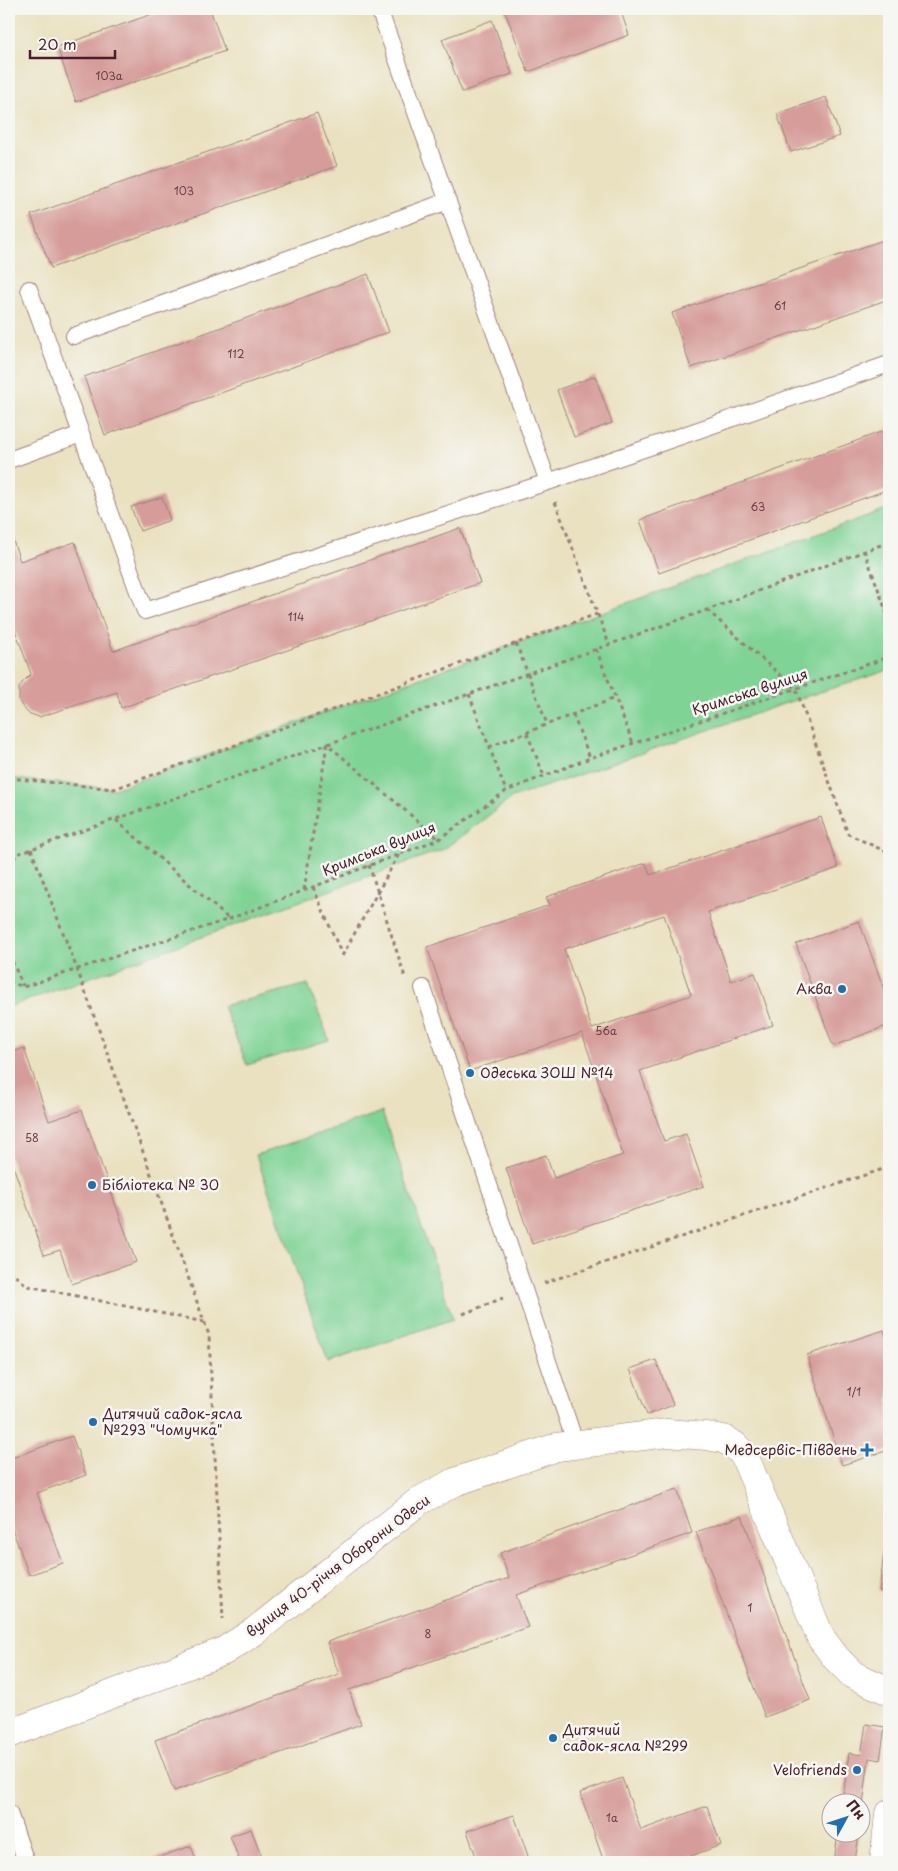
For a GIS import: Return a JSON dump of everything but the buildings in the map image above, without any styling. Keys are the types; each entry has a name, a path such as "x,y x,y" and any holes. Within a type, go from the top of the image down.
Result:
{"street":[{"name":"вулиця 40-річчя Оборони Одеси","path":"9,1734 224,1651 255,1631 419,1501 455,1482 557,1447 668,1433 723,1439 734,1445 744,1455 752,1470 821,1638 853,1676 889,1691"},
{"path":"884,1862 889,1814"}],"lane":[{"path":"379,9 548,482"},
{"path":"74,336 448,201"},
{"path":"29,290 144,611 548,482 889,364"},
{"path":"9,460 81,434"},
{"path":"423,988 576,1444"},
{"path":"9,1813 26,1862"}],"path":[{"path":"548,482 609,644"},
{"path":"9,866 17,854 707,610 889,542"},
{"path":"864,550 889,619"},
{"path":"707,610 796,688 848,834 889,853"},
{"path":"9,778 114,789 597,614"},
{"path":"516,643 548,724"},
{"path":"596,649 633,743"},
{"name":"Кримська вулиця","path":"23,987 229,919 439,839 506,791 590,758 889,657"},
{"path":"469,694 506,791"},
{"path":"489,747 615,698"},
{"path":"573,714 590,758"},
{"path":"527,732 544,776"},
{"path":"328,744 439,839"},
{"path":"304,890 328,744"},
{"path":"115,819 229,919"},
{"path":"31,849 78,969 209,1335 224,1651"},
{"path":"313,887 342,956 399,854"},
{"path":"9,954 23,987"},
{"path":"9,981 23,987"},
{"path":"537,1286 889,1167"},
{"path":"9,1271 28,1286 204,1322"},
{"path":"463,1314 509,1295"}],"green space":[{"path":"889,508 889,670 789,702 512,798 444,849 9,1007 9,778 114,789"},
{"path":"308,984 329,1040 247,1065 223,1006"},
{"path":"382,1112 453,1319 328,1362 256,1155"}],"place":[{"name":"Аква","path":"842,989"},
{"name":"Одеська ЗОШ №14","path":"470,1073"},
{"name":"Бібліотека № 30","path":"92,1185"},
{"name":"Дитячий садок-ясла №293 \"Чомучка\"","path":"93,1422"},
{"name":"Медсервіс-Південь","path":"867,1450"},
{"name":"Дитячий садок-ясла №299","path":"553,1738"},
{"name":"Velofriends","path":"857,1770"}]}
